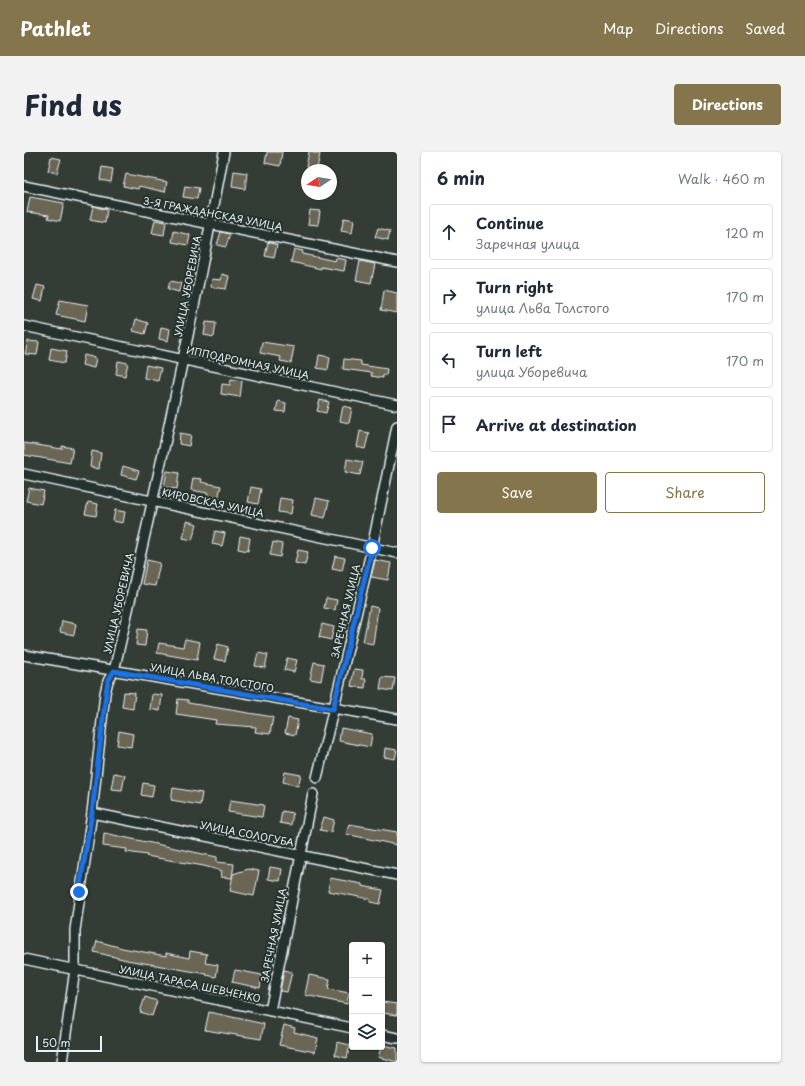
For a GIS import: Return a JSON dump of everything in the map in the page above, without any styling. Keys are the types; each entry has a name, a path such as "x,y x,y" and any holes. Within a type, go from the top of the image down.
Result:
{"street":[{"name":"УЛИЦА УБОРЕВИЧА","path":"62,1062 75,970 75,930 92,813 108,681 114,671 154,501 211,224 224,152"},
{"name":"3-Я ГРАЖДАНСКАЯ УЛИЦА","path":"24,186 397,262"},
{"name":"ИППОДРОМНАЯ УЛИЦА","path":"24,326 397,405"},
{"name":"ЗАРЕЧНАЯ УЛИЦА","path":"317,778 372,548 397,426"},
{"name":"КИРОВСКАЯ УЛИЦА","path":"24,474 397,553"},
{"name":"УЛИЦА ЛЬВА ТОЛСТОГО","path":"24,655 397,719"},
{"name":"ЗАРЕЧНАЯ УЛИЦА","path":"270,1011 313,794"},
{"name":"УЛИЦА СОЛОГУБА","path":"92,813 300,854 397,875"},
{"name":"УЛИЦА ТАРАСА ШЕВЧЕНКО","path":"24,959 349,1027"},
{"path":"385,1036 397,1038"}],"building":[{"path":"267,152 282,152 280,166 265,163"},
{"path":"309,152 320,154 318,164 307,164"},
{"path":"51,157 61,159 57,173 48,171"},
{"path":"102,167 113,169 111,182 100,180"},
{"path":"234,171 247,173 245,189 232,187"},
{"path":"126,174 167,182 165,192 139,186 138,189 123,186"},
{"path":"185,186 199,188 197,199 183,197"},
{"path":"30,197 64,203 60,221 48,218 49,215 27,212"},
{"path":"93,206 107,210 105,223 90,220"},
{"path":"310,210 320,211 318,225 308,224"},
{"path":"344,218 354,220 352,233 341,231"},
{"path":"155,220 166,222 164,235 152,233"},
{"path":"378,228 390,231 388,240 375,237"},
{"path":"174,231 190,235 188,245 172,242"},
{"path":"221,232 230,234 226,247 217,245"},
{"path":"268,242 277,245 274,258 265,256"},
{"path":"294,249 303,251 302,254 335,261 336,258 346,260 344,271 321,267 321,269 291,262"},
{"path":"360,261 375,264 371,283 356,280"},
{"path":"222,274 229,276 226,289 211,287 212,279 221,280"},
{"path":"170,281 181,283 179,292 168,289"},
{"path":"37,285 45,287 42,301 33,299"},
{"path":"384,290 397,293 397,313 381,310"},
{"path":"60,300 88,305 85,321 56,315"},
{"path":"136,319 148,323 145,334 133,331"},
{"path":"206,322 216,323 214,337 204,335"},
{"path":"161,327 170,329 168,341 159,339"},
{"path":"28,341 39,342 37,355 25,354"},
{"path":"262,342 294,347 291,363 280,361 281,357 260,353"},
{"path":"51,348 67,351 65,363 49,360"},
{"path":"84,355 96,358 94,368 82,365"},
{"path":"319,355 330,357 328,370 317,368"},
{"path":"344,359 361,361 361,365 387,369 386,375 383,375 383,378 371,376 372,373 343,369"},
{"path":"118,361 128,363 125,376 116,374"},
{"path":"146,365 161,368 158,381 144,378"},
{"path":"231,379 242,381 240,397 221,394 222,384 230,385"},
{"path":"320,400 329,402 326,413 317,411"},
{"path":"278,401 286,403 285,412 276,411"},
{"path":"343,406 352,408 349,423 340,421"},
{"path":"360,431 369,433 365,449 357,447"},
{"path":"180,433 191,435 189,446 179,444"},
{"path":"24,443 62,449 62,446 73,448 70,463 24,455"},
{"path":"92,451 101,453 99,469 90,467"},
{"path":"347,459 363,462 360,475 345,472"},
{"path":"123,466 139,471 136,479 121,475"},
{"path":"167,471 179,473 177,489 164,487"},
{"path":"193,478 202,479 201,482 221,486 218,499 207,497 208,493 191,490"},
{"path":"251,487 261,489 258,504 248,502"},
{"path":"29,488 44,491 41,504 26,501"},
{"path":"280,498 293,500 291,514 278,512"},
{"path":"316,498 329,501 325,518 312,515"},
{"path":"88,502 98,504 96,516 85,514"},
{"path":"115,510 125,512 123,523 113,521"},
{"path":"187,521 197,524 192,540 183,538"},
{"path":"215,531 225,533 222,546 212,544"},
{"path":"240,536 250,538 248,551 238,549"},
{"path":"273,542 282,544 280,557 270,555"},
{"path":"298,550 308,552 305,565 295,563"},
{"path":"335,556 345,558 342,571 332,569"},
{"path":"147,560 160,563 155,586 142,584"},
{"path":"375,560 391,563 388,580 371,577"},
{"path":"326,598 337,600 335,610 324,608"},
{"path":"370,606 378,608 373,644 363,642"},
{"path":"62,621 76,624 74,635 60,632"},
{"path":"322,624 334,627 331,640 319,637"},
{"path":"138,629 147,630 145,646 136,645"},
{"path":"185,639 200,642 197,660 157,653 159,643 183,647"},
{"path":"218,644 228,647 225,661 214,659"},
{"path":"258,653 268,655 265,668 255,666"},
{"path":"287,658 297,660 294,672 284,670"},
{"path":"314,662 324,664 321,681 310,679"},
{"path":"354,669 363,670 362,679 366,679 365,688 351,686"},
{"path":"382,677 395,678 393,691 380,689"},
{"path":"124,692 135,693 133,709 122,707"},
{"path":"152,694 162,695 160,711 150,709"},
{"path":"178,699 188,700 188,703 273,717 270,734 255,732 256,727 215,724 216,720 176,714"},
{"path":"288,718 298,720 295,735 285,733"},
{"path":"341,728 372,734 370,747 339,741"},
{"path":"119,731 133,734 131,747 117,745"},
{"path":"385,748 397,750 395,759 384,757"},
{"path":"285,772 301,775 298,786 283,782"},
{"path":"114,773 125,775 122,790 111,789"},
{"path":"143,783 154,785 152,797 141,795"},
{"path":"173,788 202,793 200,805 171,800"},
{"path":"230,800 264,805 262,817 228,812"},
{"path":"282,811 293,813 291,825 280,823"},
{"path":"324,817 334,820 331,832 320,830"},
{"path":"349,824 397,832 397,845 346,834"},
{"path":"104,833 217,857 217,862 234,864 232,878 221,877 222,871 204,866 126,852 127,849 103,846"},
{"path":"270,867 282,869 280,881 268,879"},
{"path":"248,869 259,871 254,896 230,891 233,874"},
{"path":"330,878 362,884 362,886 383,890 380,904 370,902 370,899 328,891"},
{"path":"97,941 122,948 166,956 166,953 189,958 190,951 207,954 205,963 218,965 216,977 206,975 207,974 127,960 94,952"},
{"path":"235,970 262,975 260,988 232,982"},
{"path":"284,970 292,972 287,992 280,991"},
{"path":"309,975 330,979 328,989 349,993 347,1004 305,995"},
{"path":"145,997 157,1001 152,1016 140,1012"},
{"path":"385,1002 397,1004 397,1015 385,1013"},
{"path":"209,1012 264,1024 261,1039 205,1030"},
{"path":"284,1025 295,1028 294,1032 318,1038 315,1052 279,1045"},
{"path":"337,1042 349,1045 347,1058 335,1055"},
{"path":"385,1046 397,1048 397,1062 378,1057 380,1050 385,1050"}],"route":[{"path":"79,892 92,813 106,693 108,681 114,671 333,709 372,548"}]}
